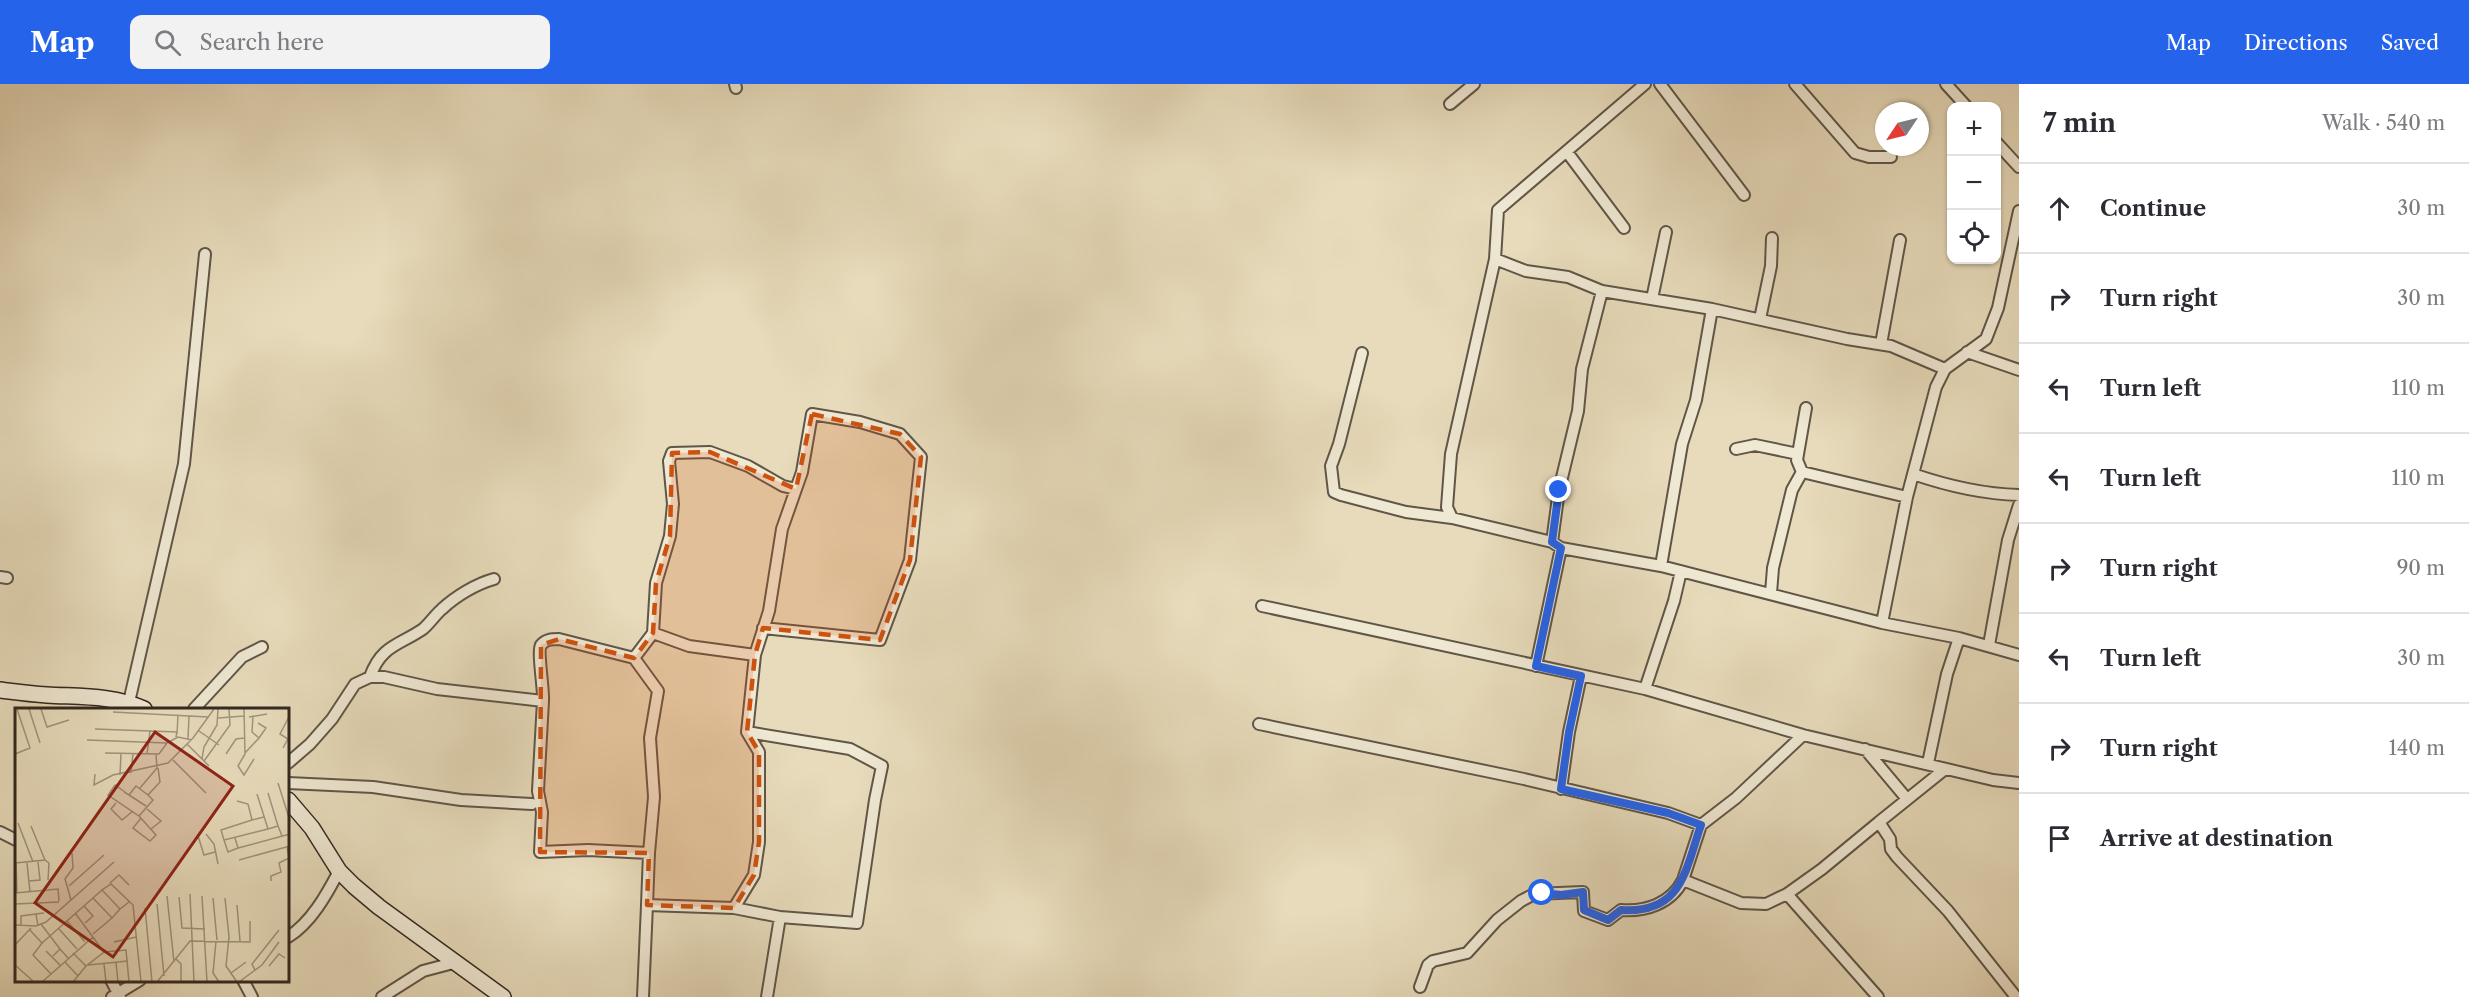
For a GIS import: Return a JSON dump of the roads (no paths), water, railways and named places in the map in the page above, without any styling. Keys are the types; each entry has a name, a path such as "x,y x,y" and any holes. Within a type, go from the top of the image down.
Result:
{"street":[{"path":"1450,104 1474,84"},
{"path":"1452,518 1448,507 1451,454 1495,259 1498,210 1645,84"},
{"path":"1660,84 1744,195"},
{"path":"1795,84 1855,153 1869,157 1891,158"},
{"path":"1946,84 1962,102"},
{"path":"2001,147 2019,167"},
{"path":"1567,152 1624,228"},
{"path":"1988,358 1986,339 1998,308 2019,211"},
{"path":"1652,299 1666,232"},
{"path":"1760,320 1771,266 1772,238"},
{"path":"1881,344 1900,240"},
{"path":"129,702 184,464 206,254"},
{"path":"1495,259 1526,271 1568,277 1602,291 1712,309 1847,339 1891,346 1946,369"},
{"path":"1536,666 1556,545 1559,490 1578,411 1582,369 1602,291"},
{"path":"1661,566 1682,444 1695,400 1712,309"},
{"path":"1882,623 1907,497 1936,387 1946,369 1986,339"},
{"path":"1967,352 2019,370"},
{"path":"1362,353 1340,444 1331,466 1334,492 1406,512 1452,518 1556,545 1661,566 1882,623 1989,645 2019,655"},
{"path":"1802,472 1797,460 1806,408"},
{"path":"734,908 754,875 759,842 759,752 747,732 755,655 769,611 782,529 802,472 812,414 860,422 900,434 921,457 910,560 880,640 764,628"},
{"path":"1736,449 1755,445 1798,454"},
{"path":"634,658 653,633 657,583 670,536 673,504 669,461 672,453 710,452 748,466 783,486 796,489"},
{"path":"1802,472 1907,497"},
{"path":"1771,593 1773,568 1792,490 1802,472"},
{"path":"1913,474 1943,484 1989,494 2019,495"},
{"path":"1989,645 2008,540 2019,505"},
{"path":"1645,690 1674,601 1681,571"},
{"path":"370,677 380,657 394,645 422,630 443,608 461,596 484,582 494,579"},
{"path":"1262,606 1645,690 1803,735 1993,780 2019,783"},
{"path":"653,633 689,646 755,655"},
{"path":"1928,763 1947,675 1959,638"},
{"path":"643,997 649,853 654,797 650,738 658,691 634,658 559,639 548,639 541,645 539,652 544,687 538,791 542,812 540,852 588,850 649,853"},
{"path":"195,708 242,657 262,647"},
{"path":"1561,789 1569,732 1581,676"},
{"path":"290,761 310,744 332,718 355,684 370,677 384,677 437,689 543,701"},
{"path":"0,690 45,695 95,696 129,702 142,708"},
{"path":"1258,724 1668,813 1701,825"},
{"path":"647,905 734,908 780,917 857,923 874,800 882,766 850,749 747,732"},
{"path":"1420,987 1428,965 1433,961 1467,953 1497,920 1534,894 1583,892 1584,910 1608,920 1621,910 1636,911 1651,908 1666,899 1683,880 1701,825 1736,798 1803,735"},
{"path":"1865,749 1907,799"},
{"path":"1683,880 1741,903 1766,904 1788,894 1822,869 1946,769"},
{"path":"290,783 373,787 461,800 532,804"},
{"path":"290,802 312,828 339,871 379,907 503,997"},
{"path":"1879,822 1890,839 1891,849 1897,857 1948,911 2016,997"},
{"path":"0,832 15,840"},
{"path":"290,936 297,932 311,915 339,871"},
{"path":"1788,894 1878,997"},
{"path":"767,997 780,917"},
{"path":"382,997 423,971 457,962"},
{"path":"116,996 138,982"},
{"path":"244,982 252,997"}]}
